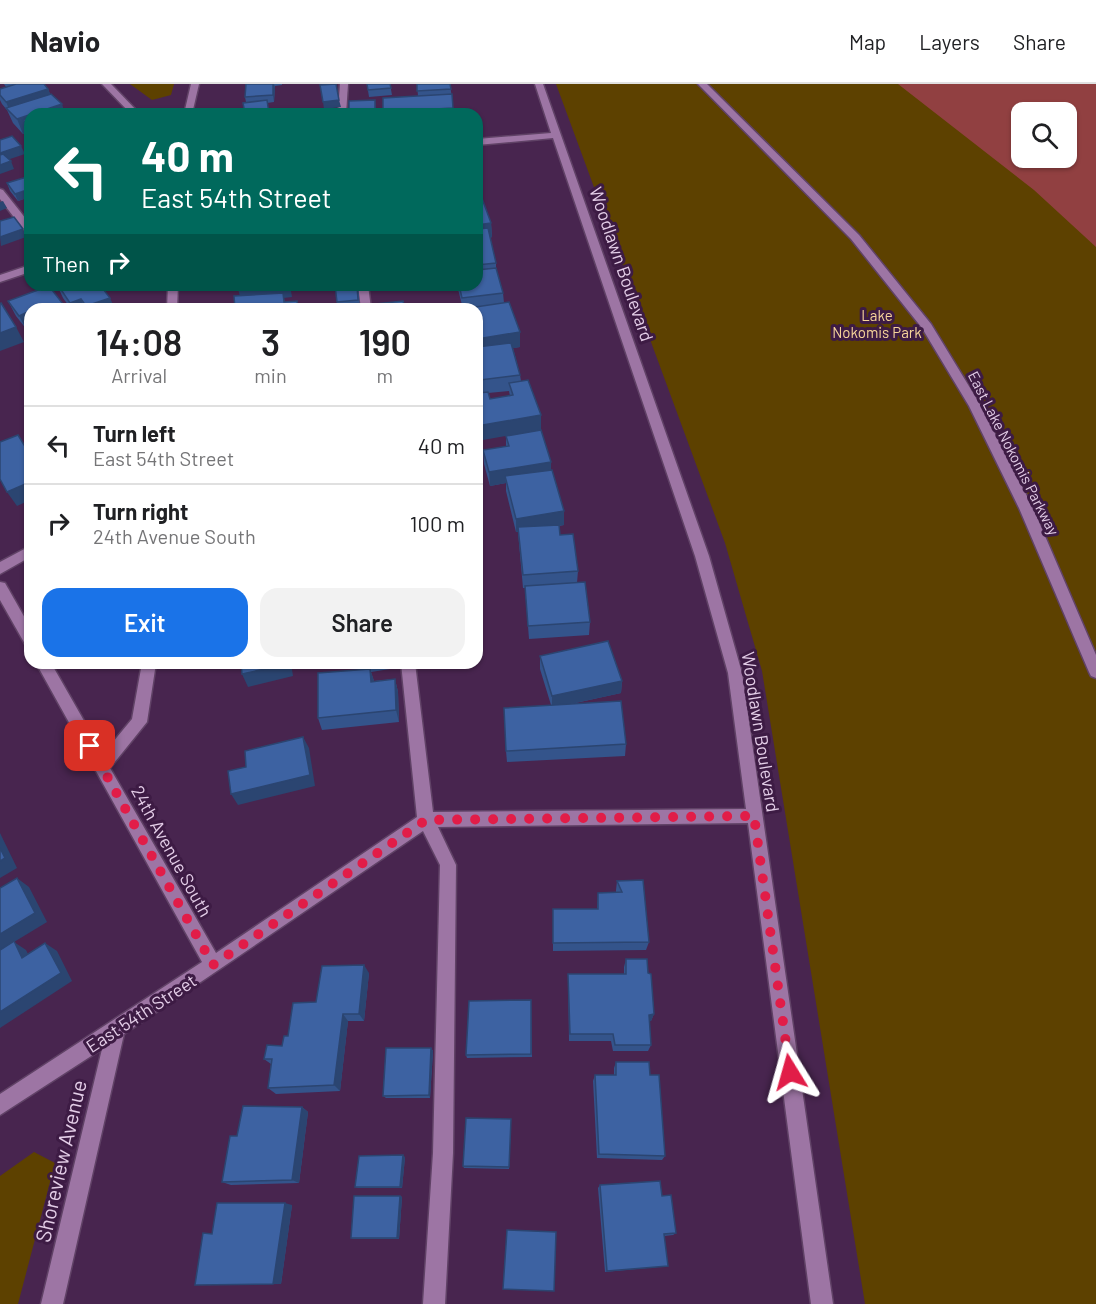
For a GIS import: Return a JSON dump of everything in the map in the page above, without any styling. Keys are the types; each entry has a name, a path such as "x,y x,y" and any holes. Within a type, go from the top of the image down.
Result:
{"street":[{"path":"106,84 130,108"},
{"path":"189,108 195,84"},
{"path":"342,108 344,84"},
{"name":"Woodlawn Boulevard","path":"539,84 702,556 735,673 822,1304"},
{"name":"East Lake Nokomis Parkway","path":"702,84 855,237 927,326 975,406 1026,508 1096,672"},
{"path":"483,141 556,135"},
{"path":"0,192 24,223"},
{"path":"0,279 24,270"},
{"path":"0,569 24,555"},
{"path":"0,587 24,629"},
{"name":"24th Avenue South","path":"46,669 213,965"},
{"path":"102,766 139,722 148,669"},
{"path":"409,669 426,820 448,865 443,1153 434,1304"},
{"path":"426,820 754,816"},
{"name":"East 54th Street","path":"0,1105 116,1030 426,820"},
{"name":"Shoreview Avenue","path":"52,1304 116,1030"}],"green space":[{"path":"130,84 174,84 171,95 152,100"},
{"name":"Lake Nokomis Park","path":"556,84 1096,84 1096,1304 865,1304 762,671 725,543"},
{"path":"34,1152 55,1163 18,1304 0,1304 0,1176"}],"shaded area":[{"path":"898,84 1096,84 1096,247 1034,190"}],"building":[{"path":"16,84 44,84 48,89 6,102 0,95 0,89"},
{"path":"246,84 273,84 273,95 245,97"},
{"path":"336,84 339,100 323,102 320,85"},
{"path":"367,84 390,84 391,88 368,90"},
{"path":"417,84 450,84 451,89 417,91"},
{"path":"51,94 62,104 50,108 24,108 24,117 17,119 6,108"},
{"path":"452,94 453,108 383,108 383,98"},
{"path":"267,100 268,108 244,108 243,103"},
{"path":"375,100 375,108 349,108 349,101"},
{"path":"12,136 21,146 0,153 0,140"},
{"path":"3,154 11,161 0,165 0,155"},
{"path":"24,178 24,191 15,194 7,183"},
{"path":"483,201 491,223 483,224"},
{"path":"14,217 23,229 0,237 0,221"},
{"path":"483,228 488,228 496,263 483,264"},
{"path":"496,268 503,293 462,298 460,291 483,291 483,269"},
{"path":"35,291 53,291 62,303 24,303 24,314 19,316 8,301"},
{"path":"62,291 105,291 110,298 95,303 84,303 81,299 70,303"},
{"path":"336,291 357,291 358,300 337,302"},
{"path":"283,293 284,302 297,301 297,303 235,303 234,296"},
{"path":"509,302 520,332 483,338 483,306"},
{"path":"0,304 16,327 0,333"},
{"path":"511,343 520,375 483,380 483,346"},
{"path":"528,380 541,415 483,425 483,392 488,392 490,399 513,395 509,383"},
{"path":"541,430 551,462 489,472 483,450 509,446 506,436"},
{"path":"18,435 24,445 24,485 7,492 0,479 0,442"},
{"path":"552,470 564,511 516,519 505,476"},
{"path":"559,525 560,535 573,534 578,571 523,575 518,527"},
{"path":"585,582 590,622 528,626 525,586"},
{"path":"608,641 622,681 552,696 540,656"},
{"path":"242,669 265,669 242,674"},
{"path":"370,669 371,682 395,679 396,710 318,718 318,673"},
{"path":"621,701 626,744 506,751 504,708"},
{"path":"303,737 310,775 231,794 228,771 246,767 245,751"},
{"path":"0,848 5,858 0,861"},
{"path":"17,878 35,913 0,934 0,888"},
{"path":"643,880 649,942 553,943 553,909 598,909 598,893 622,892 617,881"},
{"path":"14,941 22,958 45,943 61,973 0,1012 0,950"},
{"path":"626,959 647,959 648,973 651,974 654,1014 649,1015 651,1045 615,1045 613,1034 570,1034 568,974 626,974"},
{"path":"364,965 359,1014 343,1014 334,1085 268,1088 272,1059 264,1059 267,1045 282,1046 284,1036 288,1036 293,1003 316,1002 322,966"},
{"path":"531,1000 531,1054 466,1055 469,1001"},
{"path":"386,1048 431,1048 429,1095 383,1096"},
{"path":"616,1062 649,1062 650,1075 659,1075 665,1156 599,1154 595,1075 616,1075"},
{"path":"243,1106 302,1107 292,1180 222,1182 230,1136 237,1136"},
{"path":"466,1118 511,1119 509,1167 463,1166"},
{"path":"403,1155 400,1187 355,1187 359,1156"},
{"path":"660,1181 662,1196 671,1195 676,1233 664,1234 668,1266 607,1271 600,1185"},
{"path":"354,1196 400,1196 397,1238 351,1238"},
{"path":"217,1203 285,1203 273,1284 195,1285 203,1233 212,1234"},
{"path":"507,1230 556,1232 554,1291 503,1289"}],"route":[{"path":"90,746 213,965 426,820 754,816 790,1072"}]}
